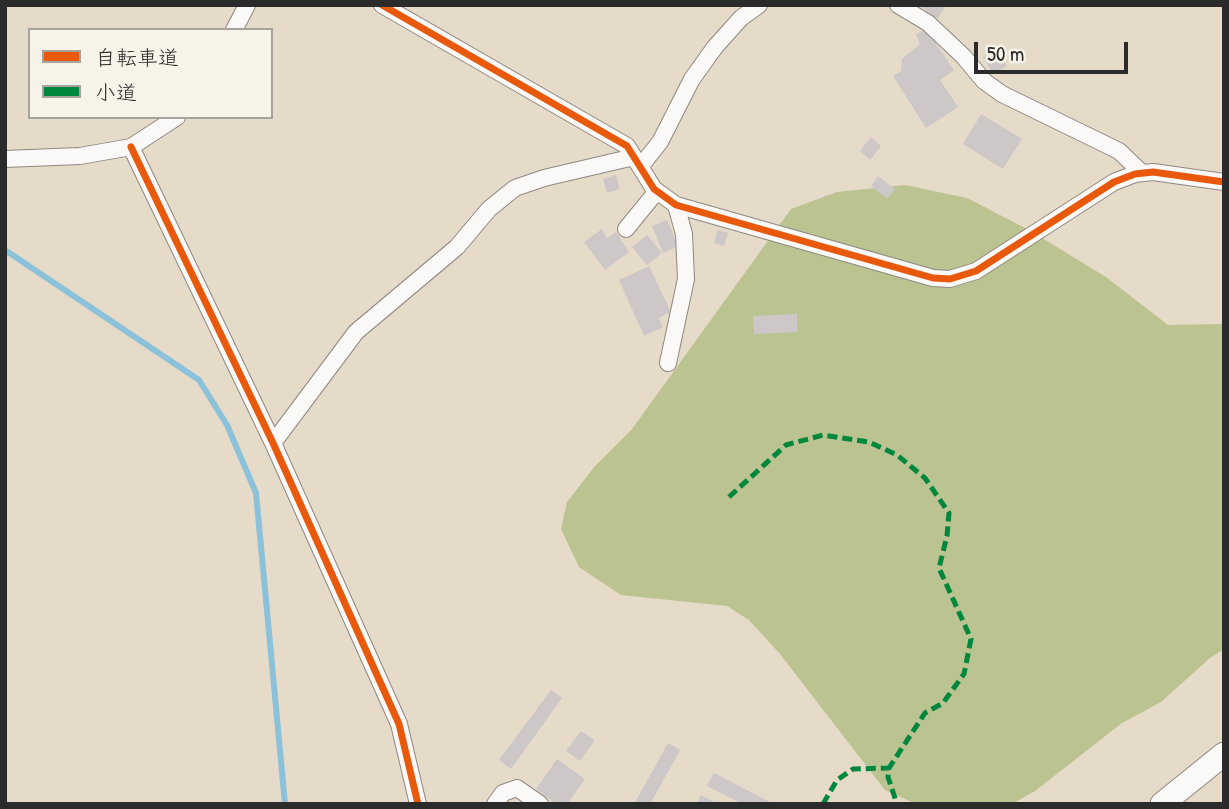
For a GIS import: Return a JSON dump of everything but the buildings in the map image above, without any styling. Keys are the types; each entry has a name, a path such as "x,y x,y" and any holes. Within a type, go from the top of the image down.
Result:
{"main road":[{"path":"1161,804 1224,754"}],"street":[{"path":"235,28 247,5"},
{"path":"382,5 627,146 657,191 677,205 933,278 950,278 976,271 1114,182 1142,173 1224,182"},
{"path":"273,443 356,332 457,247 489,209 515,188 544,178 637,162 660,142 692,79 741,18 758,5"},
{"path":"898,5 928,23 963,56 984,81 1002,94 1119,151 1142,173"},
{"path":"5,159 80,156 131,148 174,119"},
{"path":"131,148 273,443 399,724 418,804"},
{"path":"626,229 657,191"},
{"path":"668,363 687,279 684,234 677,205"},
{"path":"495,804 503,793 517,788 540,804"}],"green space":[{"path":"905,185 967,198 1029,230 1106,277 1168,325 1224,324 1224,649 1210,658 1161,702 1122,723 1035,791 1012,804 916,804 885,790 780,654 749,620 727,606 621,595 579,567 561,529 567,502 595,466 632,429 791,209 837,192"}],"waterway":[{"path":"5,250 199,380 227,425 256,493 285,804"}],"marked path":[{"path":"729,497 786,445 823,435 869,442 897,455 925,478 949,513 947,536 939,568 971,639 964,674 943,703 925,713 889,768 888,777 897,804"},
{"path":"823,804 837,780 853,769 889,768"}],"cycle path":[{"path":"382,5 627,146 654,189 676,205 933,278 950,279 976,271 1114,182 1135,174 1153,172 1224,182"},
{"path":"131,147 273,443 399,724 418,804"}]}
